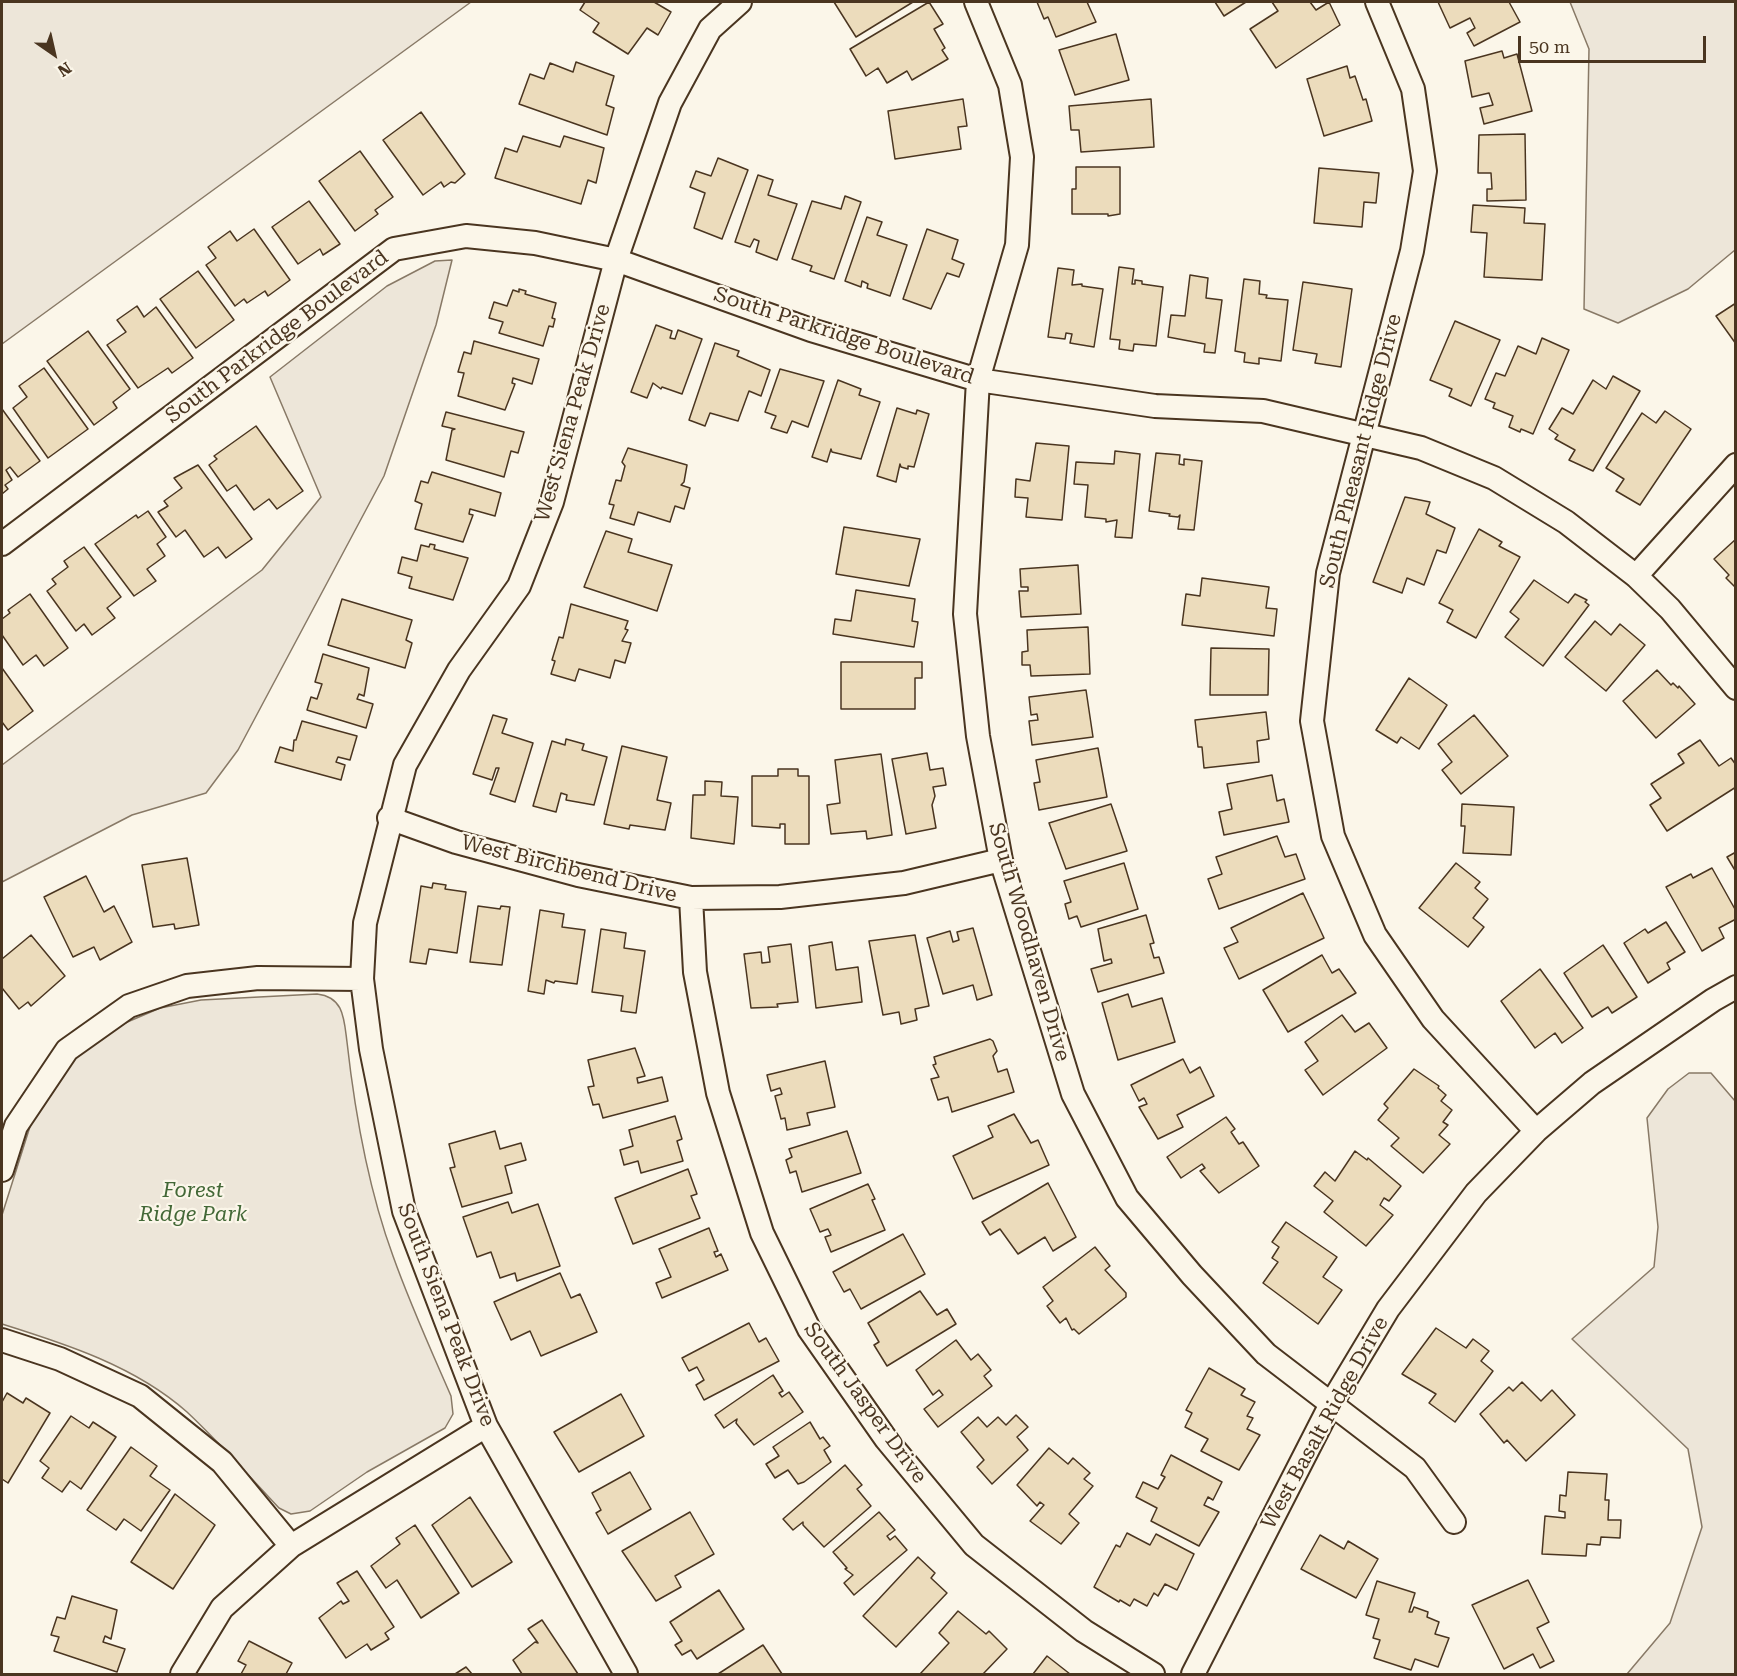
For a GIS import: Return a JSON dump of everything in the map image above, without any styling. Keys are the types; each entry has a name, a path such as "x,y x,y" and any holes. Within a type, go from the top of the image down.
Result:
{"street":[{"name":"West Siena Peak Drive","path":"389,818 405,765 459,670 519,586 552,502 616,260 670,103 710,29 740,2"},
{"name":"South Woodhaven Drive","path":"976,2 1010,85 1022,157 1017,245 978,380 965,614 978,736 1001,860 1073,1094 1127,1198 1192,1275 1266,1354 1415,1468 1454,1522"},
{"name":"South Pheasant Ridge Drive","path":"1377,2 1413,88 1425,171 1412,251 1328,573 1312,721 1333,836 1375,935 1433,1019 1536,1131"},
{"name":"South Parkridge Boulevard","path":"2,544 394,249 466,236 535,243 616,260 811,330 978,380 1155,406 1263,411 1364,432 1421,448 1494,478 1566,522 1635,576 1670,609 1736,688"},
{"path":"1635,576 1736,465"},
{"name":"West Birchbend Drive","path":"389,818 456,842 578,874 692,898 780,897 904,883 1001,860"},
{"name":"South Siena Peak Drive","path":"389,818 365,923 362,979 371,1049 404,1211 486,1426 626,1674"},
{"name":"South Jasper Drive","path":"692,898 695,972 718,1094 762,1233 808,1329 886,1439 974,1545 1084,1631 1153,1674"},
{"path":"2,1170 15,1126 66,1050 129,1006 187,986 258,978 362,979"},
{"name":"West Basalt Ridge Drive","path":"1193,1674 1331,1404 1388,1309 1476,1193 1536,1131 1592,1083 1713,999 1736,987"},
{"path":"2,1340 60,1359 140,1396 222,1462 291,1546"},
{"path":"182,1674 222,1608 291,1546 486,1426"}],"green space":[{"path":"2,2 471,2 2,344"},
{"path":"1570,2 1735,2 1735,250 1688,289 1618,323 1584,309 1589,49"},
{"path":"452,260 436,325 384,476 238,750 206,793 132,815 2,882 2,765 262,570 321,497 270,377 387,286 435,261"},
{"name":"Forest Ridge Park","path":"317,994 333,1000 341,1010 358,1123 376,1204 406,1292 451,1396 453,1414 445,1428 367,1472 310,1511 291,1514 279,1508 211,1435 167,1396 99,1358 2,1324 2,1215 33,1117 60,1075 78,1056 118,1026 160,1008 201,1000"},
{"path":"1689,1073 1711,1073 1735,1101 1735,1674 1627,1674 1670,1623 1702,1527 1688,1449 1572,1339 1654,1267 1658,1227 1647,1118 1668,1089"}],"building":[{"path":"585,2 654,2 671,12 658,35 647,28 628,54 593,32 599,23 580,10"},
{"path":"834,2 913,2 856,37"},
{"path":"929,2 943,24 934,29 945,48 942,50 948,59 912,80 907,71 887,83 878,68 866,76 850,49"},
{"path":"1037,2 1087,2 1096,22 1056,37 1048,17 1044,19"},
{"path":"1215,2 1246,2 1224,16"},
{"path":"1272,2 1310,2 1316,10 1329,2 1340,25 1276,68 1250,29 1278,11"},
{"path":"1438,2 1509,2 1520,22 1474,46 1467,33 1475,28 1470,18 1450,28"},
{"path":"1116,34 1129,80 1075,95 1059,50"},
{"path":"1502,51 1504,58 1517,54 1532,111 1484,124 1480,108 1493,105 1489,93 1472,97 1465,61"},
{"path":"576,62 614,76 606,105 614,108 607,135 519,104 530,74 544,79 550,63 573,72"},
{"path":"1347,66 1350,78 1355,76 1363,100 1366,99 1372,121 1324,136 1307,79"},
{"path":"963,99 967,126 958,127 961,149 895,159 888,111"},
{"path":"1151,99 1154,147 1081,152 1079,130 1071,130 1069,106"},
{"path":"421,112 465,174 455,183 451,182 444,187 441,182 423,195 383,140"},
{"path":"1525,134 1526,200 1487,201 1487,189 1492,189 1491,173 1478,173 1479,135"},
{"path":"523,136 560,147 564,136 604,148 596,183 588,180 581,204 495,178 505,148 517,152"},
{"path":"360,151 393,197 375,210 378,214 355,231 319,181"},
{"path":"718,158 748,170 722,239 694,228 705,193 690,187 696,171 711,176"},
{"path":"1076,167 1120,167 1120,214 1108,216 1108,214 1072,214 1072,189 1076,189"},
{"path":"1319,168 1379,173 1376,203 1364,202 1362,227 1314,223"},
{"path":"758,175 773,180 768,195 797,204 777,260 756,252 759,241 754,239 750,247 735,242"},
{"path":"845,196 861,202 834,279 810,271 812,266 792,259 812,201 841,209"},
{"path":"309,201 340,244 323,255 320,249 298,264 272,227"},
{"path":"1473,205 1525,208 1524,223 1545,224 1542,280 1484,277 1487,233 1471,232"},
{"path":"867,217 882,222 877,235 907,245 890,296 867,288 868,284 862,281 861,287 845,281"},
{"path":"254,229 290,280 268,296 265,291 247,303 244,299 235,306 206,265 216,258 208,247 230,231 237,241"},
{"path":"927,229 958,240 952,259 964,264 959,277 947,273 931,309 903,299"},
{"path":"1119,267 1134,269 1132,284 1135,284 1135,280 1142,281 1142,284 1163,287 1156,346 1134,344 1133,351 1119,349 1120,340 1110,339"},
{"path":"1058,268 1074,270 1072,285 1082,284 1082,286 1103,289 1094,347 1070,343 1072,334 1066,333 1065,339 1048,337"},
{"path":"198,271 234,320 196,348 160,299"},
{"path":"1190,275 1208,278 1206,298 1222,300 1215,353 1204,352 1205,344 1168,337 1171,315 1185,316"},
{"path":"1244,279 1260,281 1259,294 1267,295 1266,298 1288,300 1281,361 1259,358 1259,364 1244,362 1245,353 1235,351"},
{"path":"1303,282 1352,289 1341,367 1315,363 1317,354 1293,350"},
{"path":"519,289 526,291 525,294 556,303 552,318 555,319 553,327 549,326 543,346 499,333 503,322 489,318 494,302 507,306 513,290 519,292"},
{"path":"1736,303 1736,344 1716,316"},
{"path":"137,306 144,317 156,307 193,358 172,373 168,368 138,388 107,345 126,332 117,320"},
{"path":"1455,321 1500,340 1471,406 1449,396 1452,389 1430,380"},
{"path":"656,325 672,331 670,338 675,339 678,330 702,339 682,394 662,387 661,389 653,383 647,398 631,392"},
{"path":"88,331 130,389 113,402 117,408 94,425 47,361"},
{"path":"1542,338 1569,350 1533,434 1521,429 1520,432 1509,427 1513,416 1493,408 1495,403 1485,399 1496,373 1505,376 1518,346 1536,354"},
{"path":"474,341 539,359 532,384 513,378 512,383 515,384 505,410 458,396 464,373 458,372 464,352 471,354"},
{"path":"715,343 739,351 737,356 770,370 761,396 749,391 738,421 710,413 705,426 689,420"},
{"path":"44,368 88,429 48,458 13,408 27,397 19,386"},
{"path":"780,369 824,381 808,427 792,421 787,433 771,428 776,416 765,412"},
{"path":"1613,376 1640,391 1593,471 1569,460 1575,450 1555,439 1558,435 1549,429 1562,408 1573,414 1593,380 1606,389"},
{"path":"838,380 861,389 859,395 880,402 861,459 832,452 831,449 827,462 812,457"},
{"path":"897,408 916,414 917,410 929,414 914,467 908,466 908,469 901,467 900,464 896,482 877,476"},
{"path":"2,409 40,461 18,477 10,467 6,470 12,480 5,485 8,489 2,494"},
{"path":"1665,411 1691,429 1640,505 1616,491 1624,479 1606,468 1642,413 1656,423"},
{"path":"446,412 524,432 518,453 511,451 504,477 446,460 452,430 455,429 442,426"},
{"path":"256,426 303,491 277,509 269,499 254,510 236,485 227,491 209,465 217,459 214,456"},
{"path":"1036,443 1069,446 1062,520 1026,517 1028,498 1015,497 1016,479 1030,481"},
{"path":"628,448 687,465 684,482 681,485 690,488 684,509 675,506 670,522 638,512 634,525 610,518 614,505 609,504 616,480 621,481 625,466 622,462"},
{"path":"1115,451 1140,454 1132,538 1115,537 1117,520 1106,522 1106,519 1085,517 1088,485 1074,484 1076,462 1114,464"},
{"path":"1156,453 1180,455 1179,464 1184,465 1184,459 1202,461 1194,530 1178,529 1180,515 1178,517 1169,516 1170,514 1149,511"},
{"path":"198,465 252,539 226,558 218,547 204,557 185,530 176,537 158,512 168,506 164,501 182,488 174,478"},
{"path":"432,472 501,493 495,516 470,509 469,514 473,515 463,542 415,529 422,504 415,501 421,481 428,483"},
{"path":"1405,497 1430,502 1426,514 1455,528 1446,553 1437,550 1424,585 1407,578 1402,593 1373,582"},
{"path":"148,511 166,537 157,544 165,556 147,569 156,581 134,596 95,544 136,515 138,518"},
{"path":"844,527 920,539 909,586 836,574"},
{"path":"1479,529 1502,542 1499,546 1520,557 1476,638 1447,622 1453,610 1439,603"},
{"path":"606,531 632,539 628,552 672,565 657,611 584,587"},
{"path":"1736,539 1736,588 1726,578 1729,575 1714,559"},
{"path":"430,544 435,545 434,549 468,558 453,600 409,588 412,577 398,573 402,557 417,561 421,545 429,547"},
{"path":"84,547 121,597 107,608 115,618 92,635 84,624 76,631 47,591 56,584 52,579 68,567 64,561"},
{"path":"1078,565 1081,614 1021,617 1019,591 1028,591 1028,587 1021,587 1020,569"},
{"path":"1202,578 1269,587 1266,608 1277,609 1274,636 1182,625 1186,594 1200,596"},
{"path":"1534,580 1568,603 1575,594 1587,600 1585,602 1589,605 1543,666 1505,637 1519,619 1510,612"},
{"path":"856,590 915,599 912,621 918,622 914,647 833,634 835,619 851,621"},
{"path":"30,594 68,648 44,666 36,655 23,665 2,635 2,619 10,613 8,610"},
{"path":"342,599 412,620 406,640 412,643 405,668 328,645"},
{"path":"571,604 628,621 625,629 628,630 622,641 631,643 625,663 615,660 610,678 579,669 575,681 551,674 555,661 552,660 559,637 563,638"},
{"path":"1595,621 1611,635 1620,624 1645,645 1606,691 1565,657"},
{"path":"1088,627 1090,674 1031,676 1030,665 1022,665 1022,652 1028,651 1027,630"},
{"path":"1211,648 1269,649 1268,695 1210,695"},
{"path":"323,654 369,668 364,696 359,694 357,699 373,704 366,728 307,710 311,697 317,699 322,684 315,682"},
{"path":"841,662 922,662 922,678 915,678 915,709 841,709"},
{"path":"2,668 33,711 8,730 2,722"},
{"path":"1657,670 1671,685 1673,683 1678,688 1679,686 1695,704 1656,738 1623,701"},
{"path":"1409,678 1447,705 1419,749 1401,737 1397,743 1376,730"},
{"path":"1086,690 1093,737 1032,745 1029,721 1038,720 1037,714 1031,715 1029,697"},
{"path":"1266,712 1269,739 1257,741 1259,762 1204,768 1202,747 1198,747 1195,720"},
{"path":"493,715 507,719 502,733 533,743 515,802 490,794 499,768 496,768 492,780 473,774"},
{"path":"1474,715 1508,756 1461,794 1442,770 1452,762 1438,744"},
{"path":"302,721 357,736 350,760 338,757 336,762 345,765 341,780 275,762 280,747 293,751 294,740 296,740"},
{"path":"566,739 584,744 582,750 607,757 594,805 566,800 567,795 561,793 556,812 533,806 552,741 565,745"},
{"path":"1700,740 1719,766 1731,758 1736,765 1736,787 1667,831 1650,805 1661,798 1651,784 1684,763 1678,754"},
{"path":"622,746 667,757 657,800 671,803 665,830 630,825 629,829 604,824"},
{"path":"1098,748 1107,797 1039,810 1034,783 1040,782 1036,760"},
{"path":"927,753 930,770 943,768 946,785 933,787 935,796 932,805 936,828 906,834 892,759"},
{"path":"881,754 892,835 867,839 866,831 831,834 827,805 840,803 835,760"},
{"path":"778,769 798,769 798,776 809,776 809,844 785,844 785,824 780,824 780,828 752,826 752,776 778,776"},
{"path":"1272,775 1277,801 1284,799 1289,822 1224,835 1219,812 1232,809 1227,784"},
{"path":"705,781 722,782 721,796 738,797 734,844 691,838 693,795 705,795"},
{"path":"1111,804 1127,851 1066,869 1049,823"},
{"path":"1462,804 1514,807 1511,855 1463,853 1465,826 1461,826"},
{"path":"1277,836 1285,857 1296,854 1305,879 1219,909 1208,879 1222,874 1216,857"},
{"path":"1736,852 1736,872 1727,857"},
{"path":"187,858 199,925 175,929 174,924 153,927 142,865"},
{"path":"1124,863 1138,909 1081,927 1077,916 1069,919 1065,904 1071,902 1064,881"},
{"path":"1456,863 1480,882 1475,888 1488,899 1473,918 1484,927 1468,947 1419,908"},
{"path":"1712,868 1736,911 1736,919 1719,928 1724,938 1702,951 1666,887 1691,874 1693,878"},
{"path":"86,876 104,912 114,906 132,942 100,960 94,947 73,957 44,897"},
{"path":"433,883 446,885 445,889 466,892 457,953 429,949 426,964 410,962 421,886 432,888"},
{"path":"1303,893 1324,938 1239,979 1224,948 1238,942 1231,928"},
{"path":"478,906 500,909 501,906 510,907 502,965 470,962"},
{"path":"540,910 564,914 562,927 585,930 577,984 555,981 554,983 546,980 544,994 528,991"},
{"path":"1146,915 1154,943 1150,944 1154,958 1159,957 1164,973 1098,992 1091,969 1112,963 1111,959 1104,961 1098,929"},
{"path":"1666,922 1685,952 1667,963 1670,969 1648,983 1624,943 1645,929 1648,933"},
{"path":"973,928 992,995 977,1000 973,985 943,994 927,938 950,931 953,942 959,940 957,932"},
{"path":"601,929 626,933 624,948 645,951 636,1013 621,1011 623,996 592,992"},
{"path":"31,935 65,976 31,1006 28,1002 19,1009 2,988 2,959"},
{"path":"915,935 929,1006 915,1009 917,1020 901,1024 899,1012 883,1015 869,941"},
{"path":"832,942 836,970 858,967 862,1002 816,1008 809,946"},
{"path":"791,944 798,1002 777,1004 778,1007 751,1008 744,954 761,952 762,963 770,962 768,947"},
{"path":"1603,945 1637,997 1612,1013 1608,1007 1592,1017 1564,973"},
{"path":"1322,955 1332,973 1339,969 1356,993 1288,1032 1263,990"},
{"path":"1540,969 1583,1028 1562,1043 1555,1033 1535,1048 1501,1001"},
{"path":"1128,994 1132,1007 1162,998 1175,1042 1118,1060 1102,1003"},
{"path":"1342,1015 1355,1032 1369,1023 1387,1048 1323,1095 1305,1070 1318,1061 1305,1042"},
{"path":"990,1039 997,1051 993,1056 998,1072 1007,1069 1014,1092 952,1112 948,1097 938,1100 931,1079 939,1077 933,1065 936,1064 934,1057"},
{"path":"635,1048 645,1076 637,1078 638,1083 662,1077 668,1101 603,1118 599,1104 593,1105 588,1087 594,1086 588,1060"},
{"path":"1183,1059 1190,1073 1200,1067 1214,1096 1177,1115 1183,1127 1158,1139 1139,1107 1147,1104 1144,1098 1139,1101 1131,1085"},
{"path":"825,1061 835,1107 807,1113 810,1125 787,1130 785,1118 781,1119 775,1096 782,1094 780,1088 771,1091 767,1075"},
{"path":"1414,1069 1439,1086 1438,1088 1446,1095 1441,1101 1452,1110 1443,1122 1448,1125 1439,1135 1450,1144 1423,1173 1391,1146 1399,1138 1378,1120 1388,1108 1384,1104"},
{"path":"1014,1114 1031,1143 1038,1140 1049,1165 973,1199 953,1156 993,1137 988,1126"},
{"path":"675,1116 682,1139 677,1141 683,1161 641,1173 638,1161 624,1165 620,1150 633,1146 629,1130"},
{"path":"1226,1117 1235,1129 1231,1132 1239,1144 1243,1142 1259,1166 1219,1193 1200,1171 1205,1168 1202,1164 1181,1178 1167,1157"},
{"path":"495,1131 500,1149 521,1143 526,1160 505,1166 512,1193 462,1207 450,1168 455,1167 449,1144"},
{"path":"847,1131 861,1173 802,1192 796,1171 790,1173 786,1160 792,1157 789,1149"},
{"path":"1355,1151 1367,1160 1368,1158 1401,1186 1389,1201 1384,1198 1380,1205 1393,1215 1366,1246 1324,1212 1333,1201 1314,1186 1325,1172 1335,1181"},
{"path":"688,1169 697,1194 691,1196 700,1218 633,1244 615,1198"},
{"path":"1048,1183 1076,1237 1053,1251 1045,1237 1018,1254 1000,1229 990,1235 982,1222"},
{"path":"868,1184 885,1230 831,1252 825,1237 831,1235 828,1229 820,1232 810,1209"},
{"path":"508,1202 512,1213 538,1204 560,1266 517,1281 515,1273 500,1278 491,1252 477,1257 463,1217"},
{"path":"1286,1222 1337,1257 1323,1277 1342,1290 1318,1324 1263,1283 1278,1262 1272,1258 1279,1247 1272,1242"},
{"path":"709,1228 718,1251 714,1252 716,1257 721,1254 728,1270 662,1298 656,1283 671,1277 659,1249"},
{"path":"903,1234 925,1274 861,1309 850,1289 844,1292 833,1272"},
{"path":"1095,1247 1110,1266 1105,1270 1126,1293 1126,1297 1079,1334 1074,1329 1072,1330 1066,1318 1060,1323 1047,1306 1053,1301 1043,1287"},
{"path":"560,1273 571,1298 580,1294 597,1332 541,1356 530,1331 511,1340 494,1302"},
{"path":"920,1291 937,1315 947,1309 956,1324 887,1366 874,1345 879,1342 868,1323"},
{"path":"749,1323 759,1342 766,1338 779,1361 704,1400 696,1385 704,1380 697,1367 689,1371 682,1358"},
{"path":"1436,1328 1466,1348 1473,1339 1489,1351 1481,1361 1493,1371 1455,1422 1429,1403 1436,1394 1402,1374"},
{"path":"956,1340 971,1360 978,1354 991,1370 984,1376 992,1386 938,1427 924,1409 943,1395 939,1390 933,1395 916,1370"},
{"path":"1209,1368 1245,1389 1241,1395 1255,1402 1247,1416 1253,1418 1247,1429 1260,1435 1239,1470 1201,1451 1208,1439 1185,1427 1192,1413 1186,1410"},
{"path":"773,1375 783,1391 779,1393 782,1397 789,1392 803,1412 754,1445 736,1423 737,1419 724,1428 715,1415"},
{"path":"1522,1382 1541,1401 1552,1390 1575,1415 1526,1461 1507,1440 1504,1443 1480,1414 1509,1387 1513,1391"},
{"path":"7,1393 23,1403 26,1398 50,1413 8,1483 2,1479 2,1402"},
{"path":"621,1394 644,1436 579,1472 554,1432"},
{"path":"1016,1415 1028,1427 1017,1437 1028,1450 992,1484 977,1467 984,1460 961,1432 978,1417 987,1427 998,1417 1006,1425"},
{"path":"71,1416 89,1428 93,1422 116,1437 81,1489 70,1481 62,1492 42,1478 49,1468 40,1461"},
{"path":"810,1422 820,1439 823,1437 830,1446 824,1450 831,1462 798,1484 788,1470 775,1478 766,1464 779,1456 773,1447"},
{"path":"131,1447 157,1466 150,1476 170,1490 141,1531 124,1519 116,1530 87,1510"},
{"path":"1049,1448 1068,1464 1073,1458 1090,1473 1084,1479 1093,1486 1069,1514 1079,1523 1061,1544 1030,1521 1044,1505 1040,1502 1037,1506 1017,1485"},
{"path":"1171,1455 1222,1482 1213,1500 1208,1497 1204,1505 1219,1512 1199,1546 1151,1521 1157,1508 1136,1497 1143,1482 1158,1489 1165,1477 1161,1475"},
{"path":"845,1465 862,1485 857,1489 871,1506 824,1547 803,1525 803,1522 793,1530 783,1519"},
{"path":"630,1472 651,1509 608,1534 596,1513 601,1510 592,1493"},
{"path":"1568,1472 1607,1474 1605,1500 1609,1500 1608,1520 1621,1520 1620,1538 1601,1537 1600,1545 1587,1544 1586,1556 1542,1554 1545,1516 1565,1518 1565,1512 1559,1511 1560,1495 1566,1496"},
{"path":"175,1494 215,1525 173,1589 131,1562"},
{"path":"470,1497 512,1562 472,1587 432,1525"},
{"path":"690,1512 714,1554 675,1576 681,1587 656,1601 622,1551"},
{"path":"879,1512 895,1530 887,1536 890,1540 895,1536 907,1550 854,1595 844,1583 853,1575 845,1569 847,1568 833,1552"},
{"path":"415,1525 459,1593 421,1618 397,1580 386,1588 371,1566 400,1544 396,1538"},
{"path":"1127,1533 1150,1545 1156,1534 1194,1554 1177,1590 1165,1584 1158,1596 1154,1593 1147,1606 1134,1599 1130,1606 1094,1587 1116,1545 1120,1547"},
{"path":"1320,1535 1344,1549 1348,1541 1378,1559 1356,1598 1301,1569"},
{"path":"918,1557 935,1573 931,1578 947,1593 896,1647 863,1616"},
{"path":"357,1571 394,1627 385,1633 389,1639 371,1650 367,1644 346,1658 319,1618 341,1601 343,1604 349,1601 337,1583"},
{"path":"1528,1580 1549,1622 1537,1628 1554,1661 1540,1668 1533,1654 1504,1669 1472,1605"},
{"path":"1377,1581 1415,1593 1409,1612 1412,1612 1414,1607 1428,1612 1427,1617 1439,1622 1435,1634 1449,1638 1438,1667 1415,1659 1411,1670 1374,1658 1380,1640 1373,1638 1379,1619 1366,1615"},
{"path":"719,1590 744,1629 697,1659 691,1650 682,1655 675,1645 682,1641 670,1622"},
{"path":"72,1596 117,1610 111,1639 105,1636 103,1642 125,1649 117,1672 54,1651 59,1637 51,1635 57,1617 65,1619"},
{"path":"958,1611 986,1634 989,1631 1007,1649 983,1674 920,1674 949,1643 939,1633"},
{"path":"542,1620 578,1674 522,1674 513,1660 535,1642 538,1643 528,1629"},
{"path":"249,1641 292,1663 286,1674 241,1674 246,1665 238,1661"},
{"path":"763,1645 782,1674 718,1674"},
{"path":"1047,1656 1070,1674 1033,1674"},
{"path":"466,1667 472,1674 455,1674"}]}
